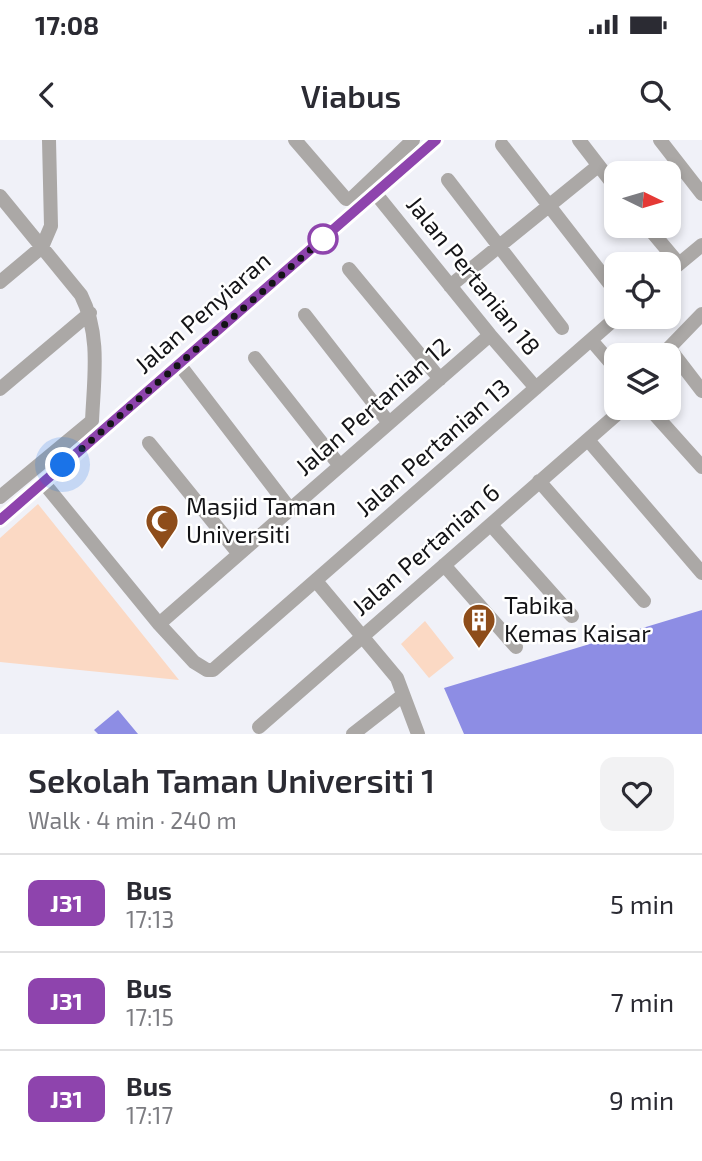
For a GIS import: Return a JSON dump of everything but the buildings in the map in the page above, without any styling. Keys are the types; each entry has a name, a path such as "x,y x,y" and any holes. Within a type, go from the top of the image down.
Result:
{"street":[{"path":"0,282 42,247 51,226 49,140"},
{"path":"295,140 346,199 352,198 413,140"},
{"name":"Jalan Penyiaran","path":"0,520 436,140"},
{"path":"579,140 604,173"},
{"path":"660,140 702,194"},
{"path":"502,145 604,276"},
{"path":"450,286 598,166"},
{"path":"448,180 562,328"},
{"name":"Jalan Pertanian 18","path":"376,194 490,335 536,387"},
{"path":"0,196 80,295 90,313 95,346 92,421 0,497"},
{"path":"681,263 702,245"},
{"path":"349,269 440,379"},
{"path":"0,389 90,313"},
{"path":"702,314 669,348 702,391"},
{"path":"305,315 389,423"},
{"name":"Jalan Pertanian 13","path":"43,482 159,624 194,662 207,670 213,670 604,328"},
{"name":"Jalan Pertanian 12","path":"159,624 490,335"},
{"path":"591,340 604,355"},
{"path":"255,358 340,466"},
{"path":"179,364 290,509"},
{"name":"Jalan Pertanian 6","path":"259,727 610,420"},
{"path":"660,420 702,467"},
{"path":"588,440 702,573"},
{"path":"149,443 239,554"},
{"path":"539,481 644,601"},
{"path":"491,526 572,616"},
{"path":"444,565 516,647"},
{"path":"316,581 397,678 418,734"},
{"path":"353,734 403,695"}],"shaded area":[{"path":"38,504 179,680 0,662 0,538"},
{"path":"702,610 702,734 464,734 444,688"},
{"path":"425,621 454,658 429,678 401,644"},
{"path":"118,710 138,734 98,734 94,730"}],"bus line":[{"name":"J31","path":"0,520 436,140"}],"place":[{"name":"Masjid Taman Universiti","path":"162,551"},
{"name":"Tabika Kemas Kaisar","path":"479,650"}],"route":[{"path":"63,465 323,239"}]}
